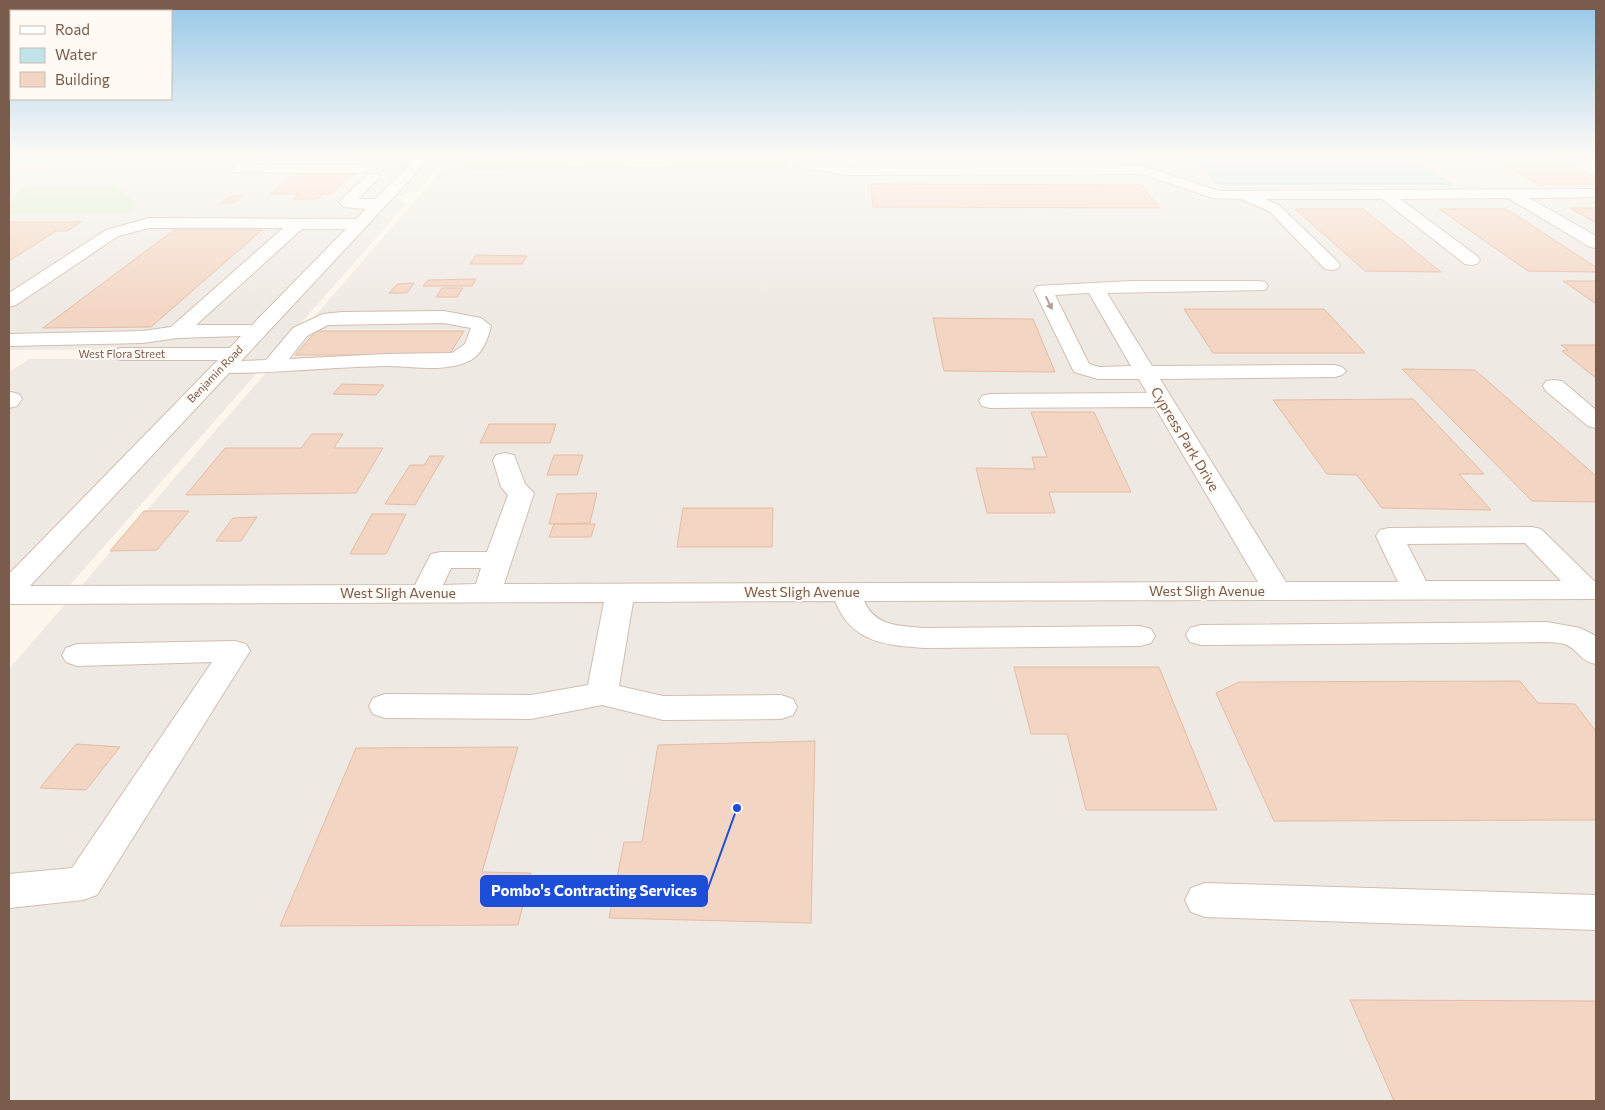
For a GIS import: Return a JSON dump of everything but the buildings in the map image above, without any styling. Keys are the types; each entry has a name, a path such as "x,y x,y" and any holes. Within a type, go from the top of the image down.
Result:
{"street":[{"name":"Benjamin Road","path":"13,584 373,210"},
{"path":"1276,210 1331,265"},
{"path":"1405,210 1470,260"},
{"path":"1538,210 1596,243"},
{"path":"9,301 112,232 149,223 360,224"},
{"path":"177,332 298,224"},
{"path":"1259,286 1180,285 1043,290 1081,368 1098,373 1144,371 1335,371"},
{"name":"Cypress Park Drive","path":"1094,287 1277,590"},
{"name":"West Flora Street","path":"9,354 228,360 271,366 386,360 455,359 469,352 478,341 481,326 467,320 444,317 342,318 323,320 300,332 271,366"},
{"path":"9,340 143,337 177,332 257,330"},
{"path":"1554,386 1596,421"},
{"path":"990,401 1162,400"},
{"path":"487,593 521,493 514,487 504,460"},
{"path":"1416,590 1389,536 1532,535 1591,590"},
{"path":"425,593 441,560 499,560"},
{"name":"West Sligh Avenue","path":"13,584 425,593 1591,590"},
{"path":"846,592 852,609 861,622 874,630 897,636 926,638 1140,636"},
{"path":"602,694 620,593"},
{"path":"1201,635 1547,632 1572,635 1586,642 1596,654"},
{"path":"9,891 83,883 235,652 77,655"},
{"path":"385,706 531,707 602,694 663,708 781,707"},
{"path":"1205,900 1596,913"}],"shaded area":[{"path":"131,210 365,210 229,349 9,350 9,213 130,213"},
{"path":"380,210 401,210 70,585 29,585"},
{"path":"407,210 1596,210 1596,1101 9,1101 9,669"},
{"path":"29,359 220,359 9,578 9,372"}],"green space":[{"path":"9,210 131,210 130,213 9,213"}],"place":[{"name":"Pombo's Contracting Services","path":"737,808"}]}
